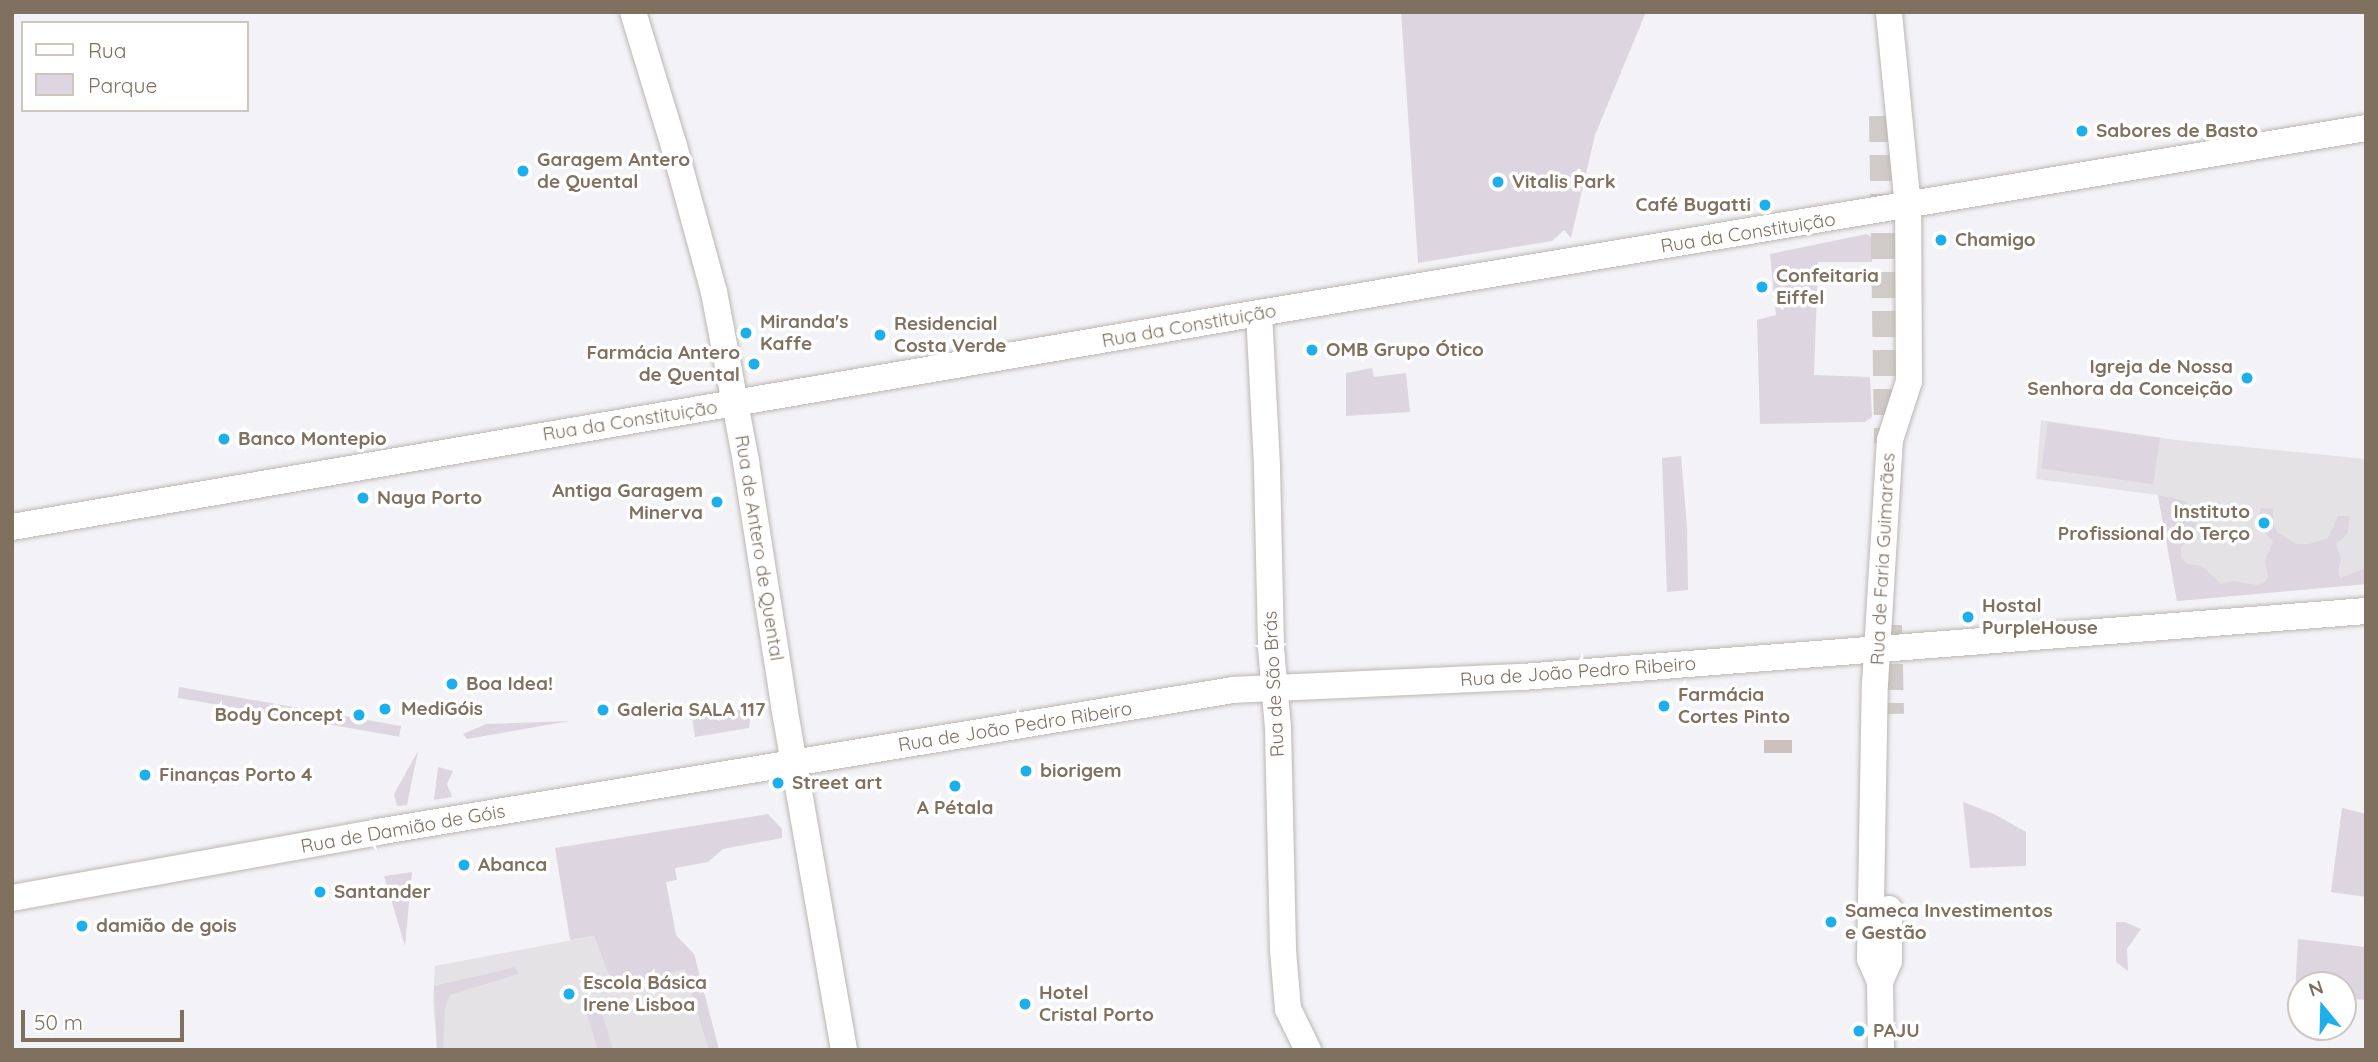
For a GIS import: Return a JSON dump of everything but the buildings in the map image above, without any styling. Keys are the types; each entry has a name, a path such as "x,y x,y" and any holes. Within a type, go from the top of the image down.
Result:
{"main road":[{"name":"Rua de Antero de Quental","path":"633,12 674,146 714,292 844,1050"},
{"path":"1871,12 1882,116"},
{"name":"Rua de Faria Guimarães","path":"1881,1050 1880,982 1870,959 1877,651 1882,606 1890,440 1909,381 1908,207 1889,12"},
{"name":"Rua da Constituição","path":"12,527 1259,313 1908,207 2366,128"},
{"name":"Rua de São Brás","path":"1259,313 1267,468 1272,686 1278,728 1283,937 1288,1009 1308,1050"},
{"name":"Rua de João Pedro Ribeiro","path":"794,763 1233,690 1272,686 1436,682 1877,651 2366,611"},
{"name":"Rua de Faria Guimarães","path":"1880,982 1889,961 1891,715"},
{"name":"Rua de Damião de Góis","path":"12,898 377,832 794,763"}],"shaded area":[{"name":"Instituto Profissional do Terço","path":"2041,420 2176,440 2366,459 2366,584 2177,601 2158,495 2036,479"},
{"path":"1764,740 1792,740 1792,753 1764,753"},
{"name":"Escola Básica Irene Lisboa","path":"594,936 603,952 694,954 719,1050 437,1050 433,1002 435,966"}],"green space":[{"name":"Vitalis Park","path":"1401,12 1646,12 1595,135 1571,238 1564,230 1552,241 1418,263"},
{"path":"1867,234 1873,239 1872,262 1818,262 1814,375 1870,377 1872,417 1865,422 1760,424 1757,320 1776,315 1770,254"},
{"path":"1372,368 1374,377 1406,373 1410,412 1346,416 1346,373"},
{"path":"2048,422 2160,438 2153,484 2041,469"},
{"path":"1681,456 1687,526 1688,590 1667,592 1662,458"},
{"path":"2158,495 2186,501 2197,522 2193,533 2181,547 2181,558 2187,564 2202,566 2221,584 2234,581 2257,585 2264,583 2268,577 2265,560 2273,542 2257,523 2261,508 2273,509 2273,522 2277,532 2297,544 2309,544 2328,538 2338,516 2350,516 2348,533 2336,544 2341,559 2338,571 2340,578 2366,568 2366,584 2177,601"},
{"path":"179,687 401,726 399,737 178,698"},
{"path":"752,708 749,728 695,737 692,717"},
{"path":"570,721 467,739 463,734 486,724"},
{"path":"418,751 407,805 397,806 394,794"},
{"path":"438,767 453,771 447,784 452,797 434,800"},
{"path":"1963,802 1994,814 2026,832 2026,866 1970,868"},
{"path":"2342,808 2366,814 2366,897 2331,892"},
{"path":"768,814 782,829 782,838 723,849 708,862 675,868 677,880 666,882 676,935 694,954 719,1050 709,1050 684,969 615,990 594,936 570,940 555,848"},
{"path":"412,872 405,946 384,876"},
{"path":"2116,922 2125,922 2141,929 2127,949 2128,971 2116,962"},
{"path":"2298,939 2366,947 2366,1000 2357,999 2357,971 2296,971"},
{"path":"516,967 518,974 450,995 445,1009 443,1050 437,1050 434,986"},
{"path":"600,1006 613,1050 598,1050 586,1011"}],"tunnel":[{"path":"1882,116 1887,443"},
{"path":"1889,625 1891,714"}],"place":[{"name":"Sabores de Basto","path":"2082,131"},
{"name":"Garagem Antero de Quental","path":"523,171"},
{"name":"Vitalis Park","path":"1498,182"},
{"name":"Café Bugatti","path":"1765,205"},
{"name":"Chamigo","path":"1941,240"},
{"name":"Confeitaria Eiffel","path":"1762,287"},
{"name":"Miranda's Kaffe","path":"746,333"},
{"name":"Residencial Costa Verde","path":"880,335"},
{"name":"OMB Grupo Ótico","path":"1312,350"},
{"name":"Farmácia Antero de Quental","path":"754,364"},
{"name":"Igreja de Nossa Senhora da Conceição","path":"2247,378"},
{"name":"Banco Montepio","path":"224,439"},
{"name":"Naya Porto","path":"363,498"},
{"name":"Antiga Garagem Minerva","path":"717,502"},
{"name":"Instituto Profissional do Terço","path":"2264,523"},
{"name":"Hostal PurpleHouse","path":"1968,617"},
{"name":"Boa Idea!","path":"452,684"},
{"name":"Farmácia Cortes Pinto","path":"1664,706"},
{"name":"MediGóis","path":"385,709"},
{"name":"Galeria SALA 117","path":"603,710"},
{"name":"Body Concept","path":"359,715"},
{"name":"biorigem","path":"1026,771"},
{"name":"Finanças Porto 4","path":"145,775"},
{"name":"Street art","path":"778,783"},
{"name":"A Pétala","path":"955,786"},
{"name":"Abanca","path":"464,865"},
{"name":"Santander","path":"320,892"},
{"name":"Sameca Investimentos e Gestão","path":"1831,922"},
{"name":"damião de gois","path":"82,926"},
{"name":"Escola Básica Irene Lisboa","path":"569,994"},
{"name":"Hotel Cristal Porto","path":"1025,1004"},
{"name":"PAJU","path":"1859,1031"}]}
